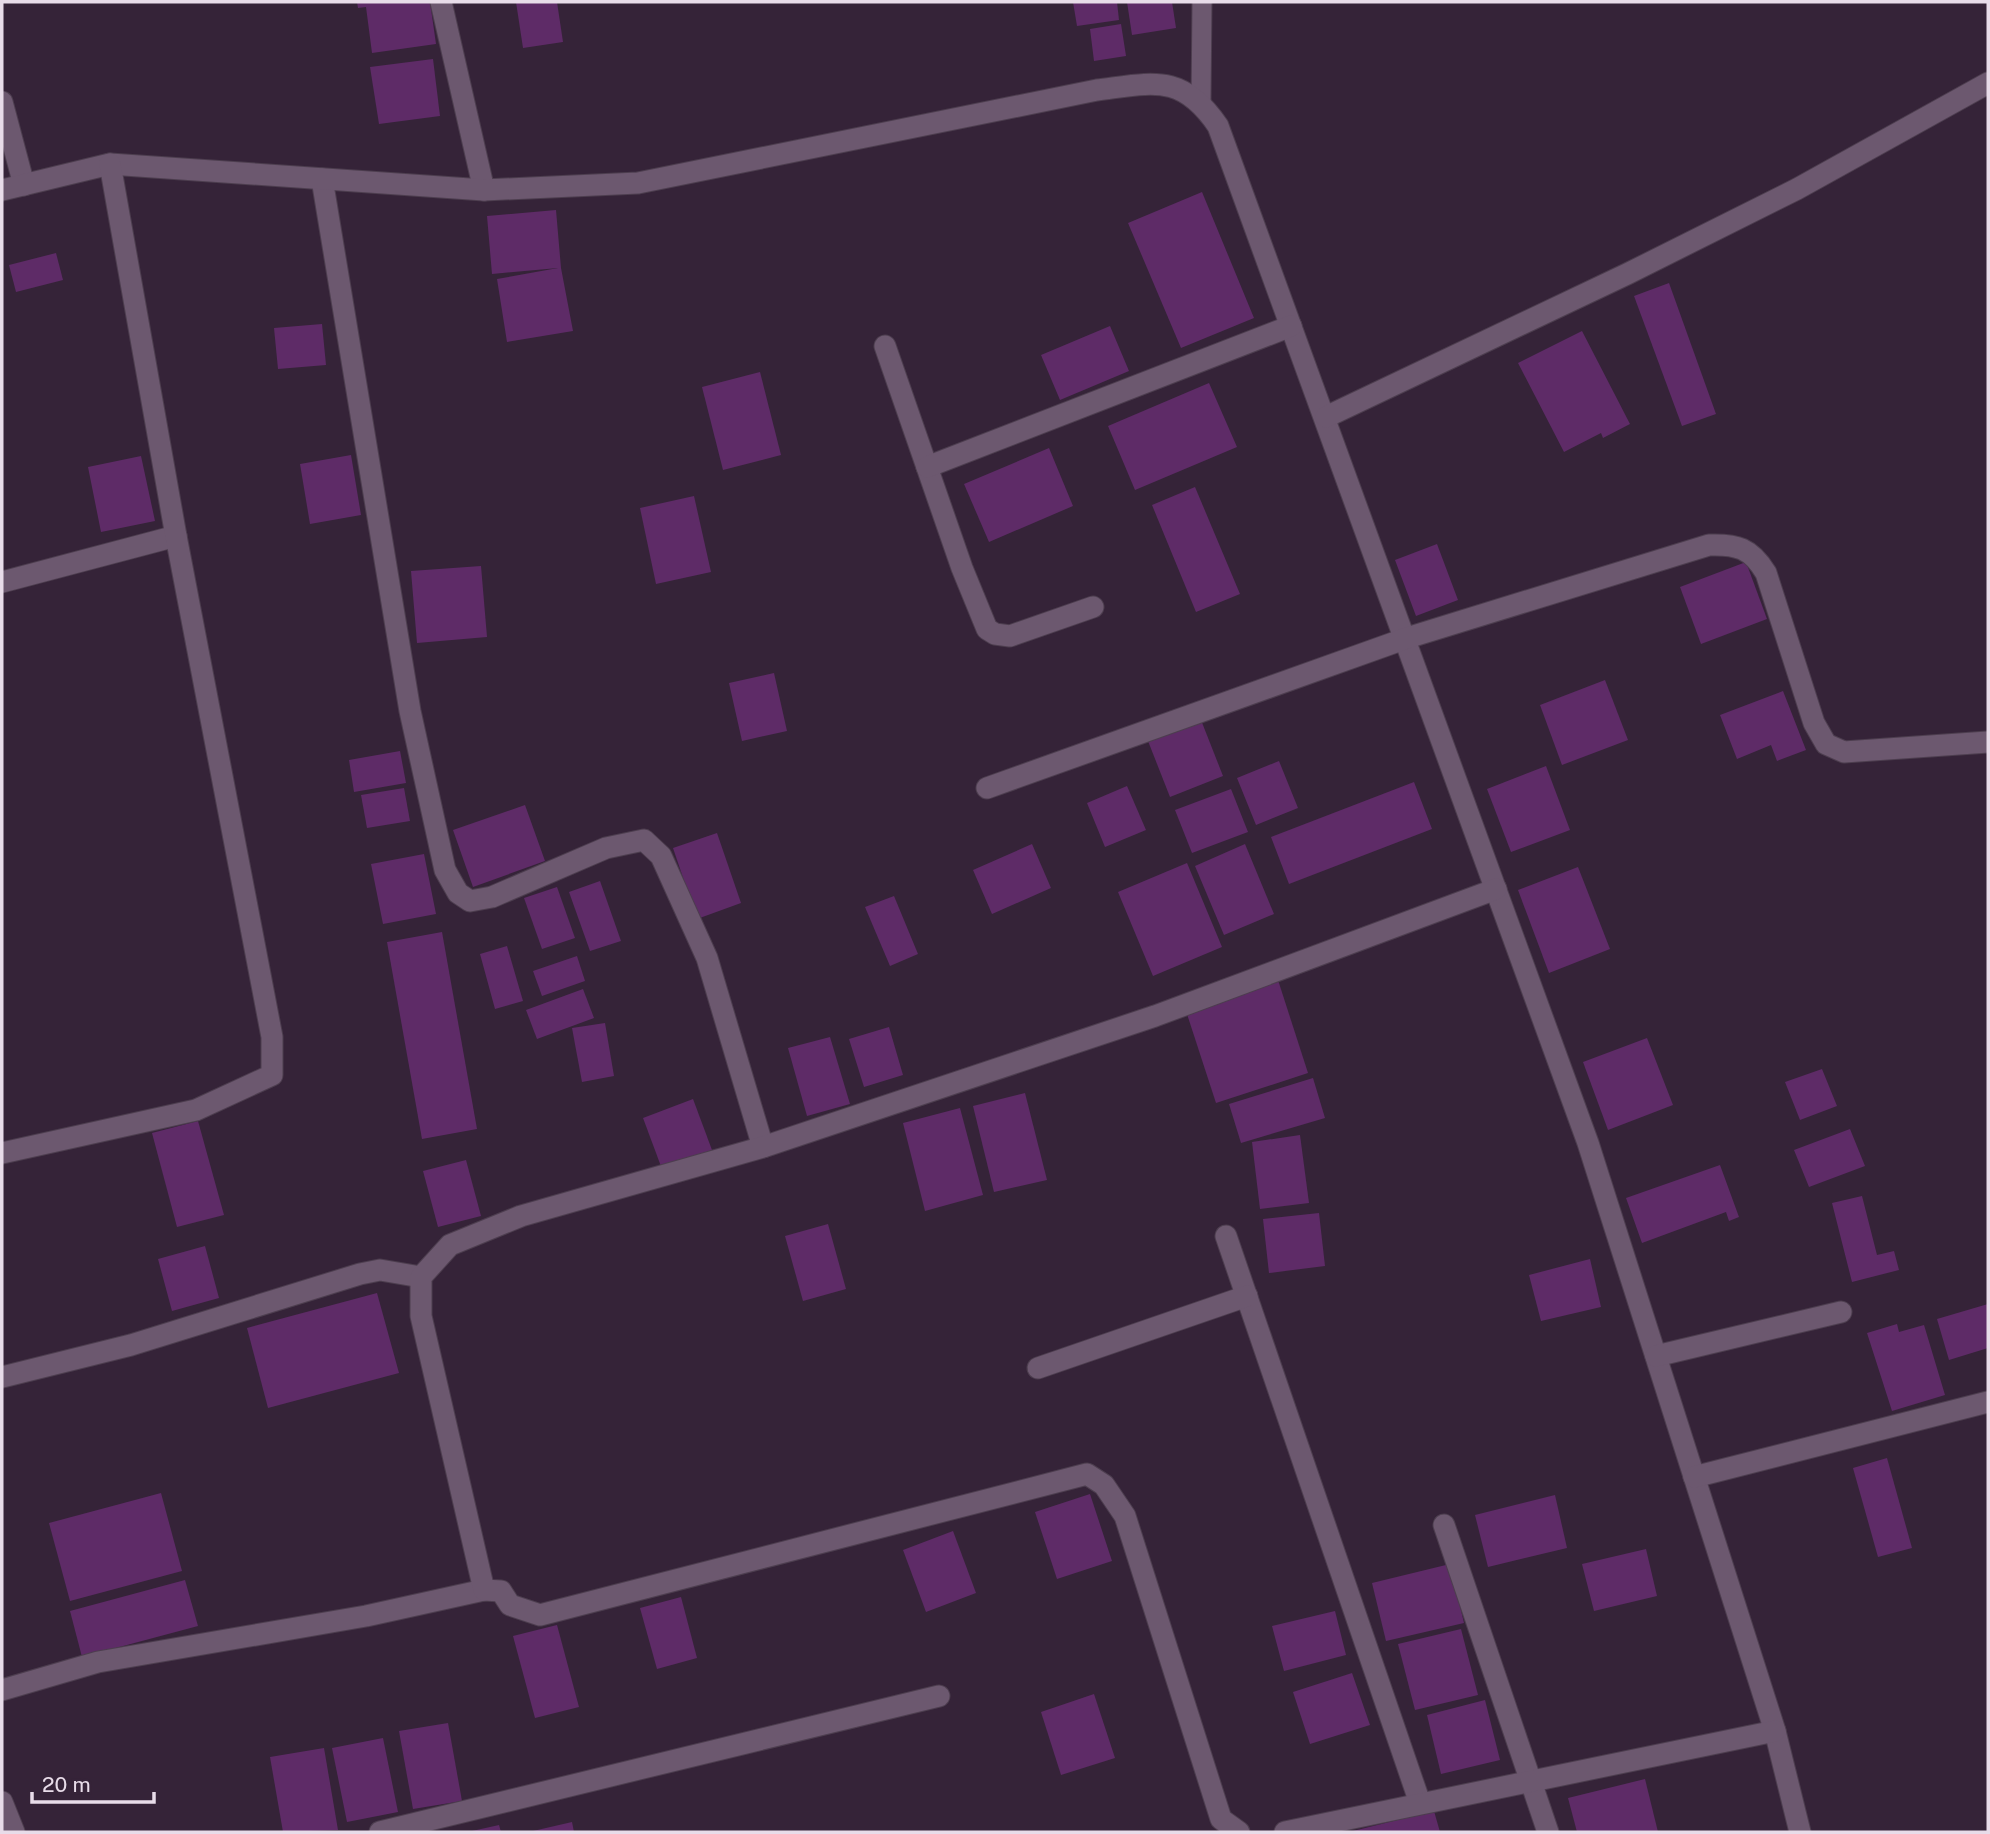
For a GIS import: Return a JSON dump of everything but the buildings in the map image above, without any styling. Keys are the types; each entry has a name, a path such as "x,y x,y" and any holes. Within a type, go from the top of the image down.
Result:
{"street":[{"path":"441,2 484,190"},
{"path":"2,190 110,164 484,190 638,183 1097,90 1157,83 1176,88 1201,101 1218,126 1588,1143 1775,1731 1800,1832"},
{"path":"1326,417 1627,274 1797,189 1988,83"},
{"path":"2,102 24,185"},
{"path":"2,1153 196,1110 272,1075 272,1037 176,537 110,164"},
{"path":"322,179 410,711 445,870 458,893 470,901 492,897 606,848 644,840 661,856 708,958 763,1147"},
{"path":"927,467 1291,326"},
{"path":"885,346 962,568 987,629 995,634 1010,636 1093,607"},
{"path":"2,582 176,537"},
{"path":"987,788 1406,638 1709,544 1735,544 1755,555 1766,573 1814,723 1826,744 1844,752 1988,742"},
{"path":"484,1590 421,1316 421,1277 450,1245 521,1216 763,1147 1155,1016 1496,889"},
{"path":"1226,1236 1420,1803"},
{"path":"2,1377 176,1333 360,1274 380,1270 421,1277"},
{"path":"1038,1368 1247,1296"},
{"path":"1656,1356 1841,1312"},
{"path":"1694,1477 1988,1402"},
{"path":"2,1690 98,1662 366,1616 484,1590 501,1591 510,1605 540,1615 1087,1474 1104,1485 1125,1516 1221,1819 1240,1832"},
{"path":"1444,1525 1548,1832"},
{"path":"380,1832 939,1696"},
{"path":"1285,1832 1324,1828 1420,1803 1775,1731"},
{"path":"2,1802 14,1832"}],"lane":[{"path":"1201,101 1202,2"}]}
